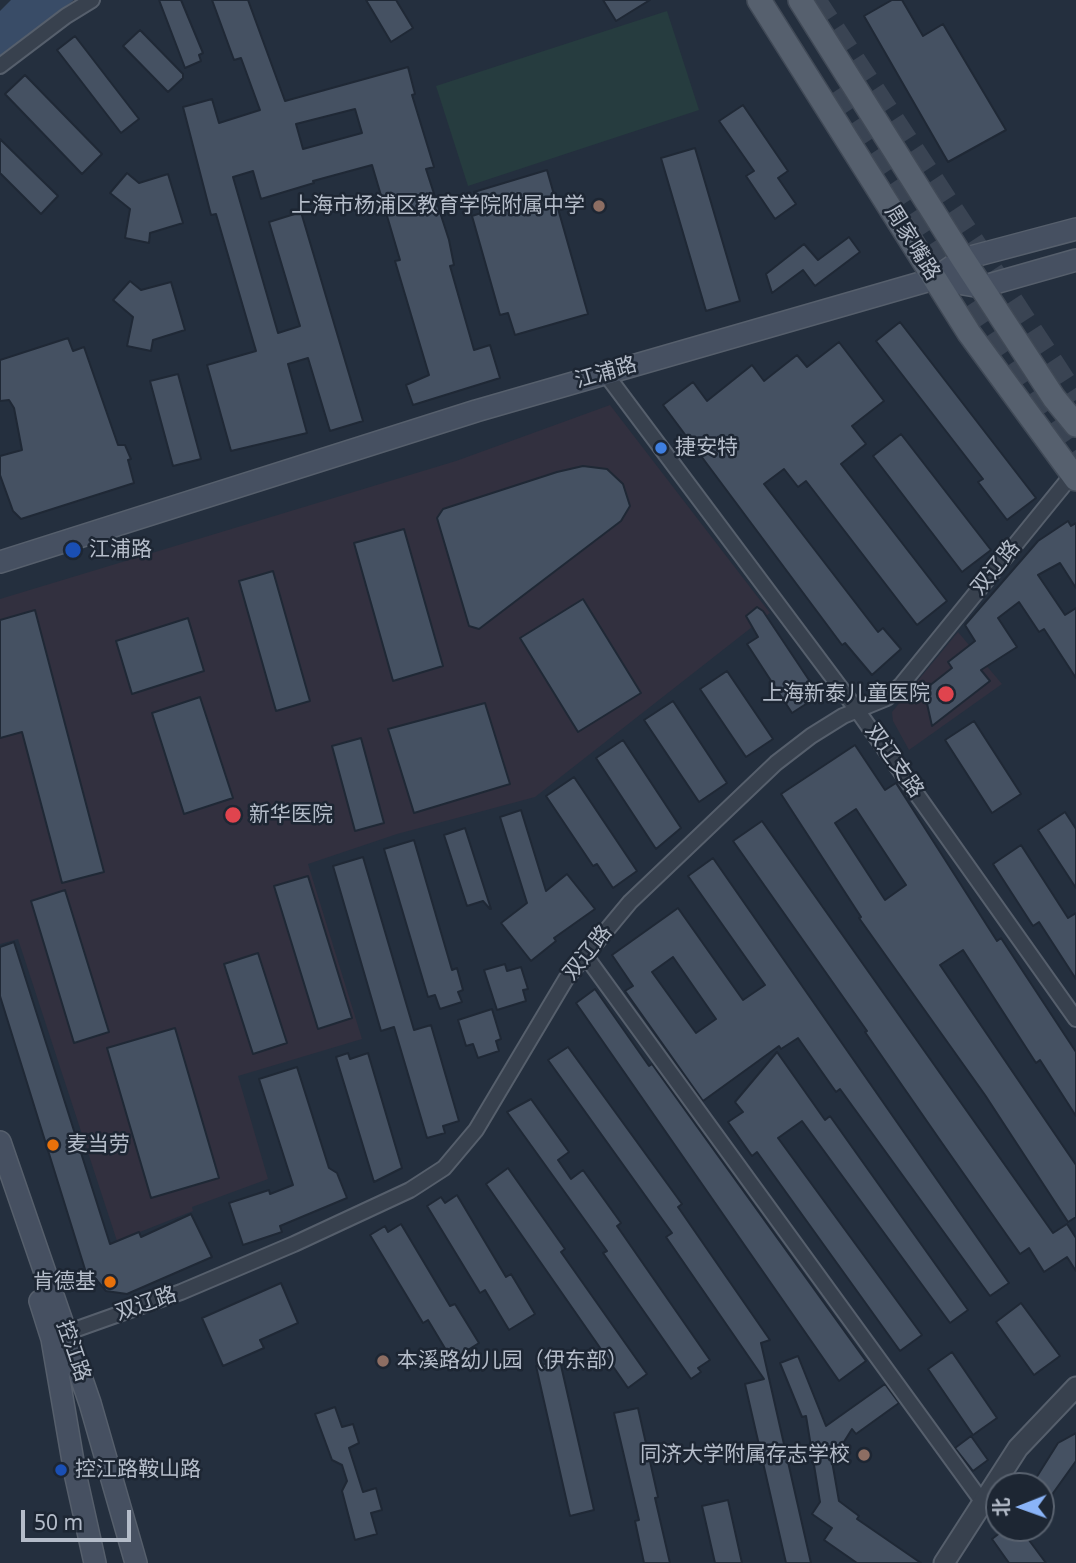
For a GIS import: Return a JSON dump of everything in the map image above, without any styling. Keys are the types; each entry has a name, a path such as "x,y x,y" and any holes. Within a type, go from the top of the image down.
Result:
{"main road":[{"name":"周家嘴路","path":"760,0 934,279 1074,477"},
{"name":"周家嘴路","path":"800,0 981,287 1054,398 1076,425"},
{"name":"江浦路","path":"0,562 476,411 934,279 963,259 1076,229"},
{"name":"江浦路","path":"934,279 981,287 1076,260"},
{"name":"控江路","path":"0,1142 59,1336 75,1473 95,1563"},
{"name":"控江路","path":"0,1172 116,1488 135,1563"}],"street":[{"path":"0,66 66,16 92,0"},
{"name":"双辽支路","path":"605,373 857,710 1076,1019"},
{"name":"双辽路","path":"59,1336 181,1292 281,1250 410,1190 444,1168 476,1130 566,979 630,902 776,763 811,736 857,710 887,698 902,684 1074,477"},
{"path":"585,955 984,1504"},
{"path":"944,1563 1018,1448 1076,1387"}],"shaded area":[{"name":"新华医院","path":"610,405 770,613 535,797 397,834 308,864 362,1039 238,1076 268,1179 192,1207 193,1211 117,1241 18,939 0,944 0,599 456,461"},
{"name":"上海新泰儿童医院","path":"958,632 1002,684 909,750 893,721 892,712"}],"green space":[{"path":"667,11 699,110 468,186 436,86"}],"water":[{"path":"11,0 74,0 0,57 0,11"}],"building":[{"path":"159,0 181,0 203,53 199,55 201,61 185,68"},
{"path":"212,0 248,0 285,101 408,67 415,94 412,95 434,167 426,169 449,240 454,265 450,266 474,350 490,345 500,378 413,405 406,385 429,375 395,261 400,260 372,165 261,199 253,171 233,177 278,333 300,326 269,222 301,212 363,421 330,431 308,358 288,364 307,433 231,451 207,365 256,351 216,214 211,215 183,107 212,99 219,123 260,110 241,58 234,60","holes":["355,109 362,133 303,149 296,124"]},
{"path":"366,0 396,0 413,28 391,42"},
{"path":"603,0 650,0 616,21"},
{"path":"892,0 902,0 923,36 943,24 1006,130 948,162 864,16"},
{"path":"140,30 183,74 183,78 168,92 123,46"},
{"path":"75,36 139,119 121,133 57,50"},
{"path":"25,75 102,154 82,174 5,94"},
{"path":"743,105 788,171 778,178 796,204 775,219 746,176 754,171 719,121"},
{"path":"0,139 58,196 41,214 0,173"},
{"path":"695,148 740,301 706,311 661,158"},
{"path":"547,170 588,314 515,335 508,313 500,315 472,216 481,213 474,192"},
{"path":"127,173 139,183 168,174 183,223 150,233 149,243 125,238 130,209 110,193"},
{"path":"849,237 860,252 815,286 803,270 772,293 766,274 804,244 818,260"},
{"path":"130,281 141,290 171,282 185,330 153,340 151,351 127,346 133,317 113,300"},
{"path":"900,322 1036,498 1007,520 978,482 983,479 876,341"},
{"path":"68,338 73,351 84,347 118,445 125,445 131,459 128,460 134,483 21,519 13,511 0,475 0,456 22,450 14,408 9,400 0,401 0,360"},
{"path":"839,342 884,401 852,426 866,444 841,464 947,601 917,625 806,481 798,487 784,469 764,484 878,632 883,628 901,649 872,675 845,643 842,645 663,405 693,382 707,401 752,365 764,381 797,355 807,367"},
{"path":"178,374 201,459 173,466 150,381"},
{"path":"901,434 991,550 962,572 873,456"},
{"path":"583,466 607,469 623,484 630,506 621,521 479,629 469,626 437,518 443,509"},
{"path":"1068,521 1071,526 1076,523 1076,588 1060,563 1038,575 1065,615 1076,608 1076,678 1044,629 1039,632 1019,602 998,618 1017,647 981,670 990,681 932,726 924,690 952,668 948,662 975,641 965,625 1038,541"},
{"path":"404,529 443,666 393,681 354,543"},
{"path":"273,571 310,701 276,711 239,581"},
{"path":"583,599 641,693 578,732 520,638"},
{"path":"757,607 763,611 811,683 798,691 806,704 792,713 747,644 758,637 746,616"},
{"path":"35,610 104,872 62,883 22,732 0,738 0,620"},
{"path":"188,618 204,671 132,694 116,641"},
{"path":"727,671 773,739 746,757 700,689"},
{"path":"200,697 233,798 184,814 152,713"},
{"path":"673,701 727,783 699,802 644,720"},
{"path":"485,703 510,784 414,813 388,729"},
{"path":"974,721 1021,794 992,813 945,740"},
{"path":"361,738 384,823 355,831 332,746"},
{"path":"623,740 681,828 656,849 596,758"},
{"path":"855,745 885,790 896,783 997,941 1001,938 1076,1052 1076,1116 1040,1060 1036,1063 963,950 940,965 1076,1165 1076,1217 1068,1222 985,1095 859,918 861,917 781,794","holes":["856,809 906,885 885,900 835,823"]},
{"path":"574,777 637,871 613,888 597,864 593,866 546,796"},
{"path":"521,810 546,891 567,874 595,909 554,938 556,941 531,961 501,923 527,903 500,817"},
{"path":"1065,812 1076,829 1076,888 1038,830"},
{"path":"762,821 1053,1233 1067,1224 1076,1238 1076,1271 1067,1257 1044,1272 1029,1248 1020,1254 942,1143 733,841"},
{"path":"465,828 491,909 483,901 467,906 444,835"},
{"path":"414,840 452,970 457,968 463,990 458,992 462,1002 440,1009 435,995 428,997 384,849"},
{"path":"1021,845 1068,918 1076,913 1076,979 1039,922 1033,926 993,864"},
{"path":"363,857 414,1030 431,1025 459,1121 443,1126 445,1133 427,1138 394,1027 381,1031 333,866"},
{"path":"713,858 1009,1283 990,1296 840,1089 836,1092 798,1038 781,1049 779,1046 703,1101 625,991 633,986 612,955 678,908 743,1000 765,985 688,876","holes":["673,957 716,1019 696,1033 652,972"]},
{"path":"308,876 352,1018 318,1029 274,886"},
{"path":"65,890 109,1032 74,1043 31,901"},
{"path":"14,942 110,1244 139,1232 141,1237 191,1214 212,1257 127,1294 106,1291 94,1277 88,1279 0,996 0,947"},
{"path":"258,953 287,1043 253,1054 224,964"},
{"path":"505,964 507,971 521,967 528,989 523,990 526,1001 497,1010 484,970"},
{"path":"595,989 866,1361 839,1381 576,1003"},
{"path":"492,1009 501,1039 496,1041 499,1051 478,1058 473,1044 466,1046 458,1020"},
{"path":"175,1028 219,1178 151,1198 107,1048"},
{"path":"568,1047 682,1204 678,1207 770,1340 761,1343 811,1563 786,1563 745,1384 764,1379 666,1237 672,1233 548,1060"},
{"path":"777,1052 825,1120 830,1116 968,1310 950,1323 802,1121 778,1138 922,1335 900,1351 757,1152 752,1156 728,1122 743,1112 735,1102"},
{"path":"348,1053 350,1059 368,1053 402,1168 374,1182 336,1057"},
{"path":"297,1067 329,1168 337,1173 347,1198 280,1226 282,1232 243,1245 229,1203 269,1190 270,1194 293,1185 259,1079"},
{"path":"531,1099 569,1152 558,1160 571,1179 583,1170 621,1223 617,1226 710,1360 698,1368 701,1372 691,1379 603,1253 607,1251 507,1112"},
{"path":"508,1168 565,1249 561,1252 647,1374 628,1388 486,1184"},
{"path":"457,1195 506,1277 511,1274 535,1314 509,1330 485,1290 480,1293 427,1206 441,1197 445,1203"},
{"path":"401,1224 450,1306 455,1304 479,1343 452,1360 428,1320 423,1323 370,1235 385,1226 388,1232"},
{"path":"281,1283 298,1323 260,1340 264,1348 223,1366 202,1318"},
{"path":"1021,1303 1060,1356 1034,1375 996,1322"},
{"path":"952,1352 997,1418 973,1435 928,1369"},
{"path":"798,1356 826,1426 885,1384 899,1403 856,1434 852,1429 832,1461 839,1501 859,1516 857,1519 921,1563 857,1563 824,1540 832,1528 812,1514 820,1502 806,1416 802,1417 780,1363"},
{"path":"560,1361 594,1510 570,1516 536,1366"},
{"path":"335,1407 342,1427 353,1424 359,1443 349,1448 363,1492 376,1488 382,1510 371,1513 377,1534 355,1540 342,1491 347,1481 342,1465 332,1460 315,1414"},
{"path":"638,1408 670,1563 644,1563 635,1521 639,1520 614,1413"},
{"path":"1076,1433 1076,1461 1055,1490 1055,1472 1040,1472 1058,1443"},
{"path":"971,1436 988,1460 973,1471 955,1448"},
{"path":"728,1500 742,1563 715,1563 702,1506"},
{"path":"994,1542 1030,1542 1046,1563 1009,1563"}],"tunnel":[{"path":"814,0 1076,400"},
{"path":"831,94 1076,460"}],"place":[{"name":"上海市杨浦区教育学院附属中学","path":"599,206"},
{"name":"捷安特","path":"661,448"},
{"name":"江浦路","path":"73,550"},
{"name":"上海新泰儿童医院","path":"946,694"},
{"name":"新华医院","path":"233,815"},
{"name":"麦当劳","path":"53,1145"},
{"name":"肯德基","path":"110,1282"},
{"name":"本溪路幼儿园（伊东部）","path":"383,1361"},
{"name":"同济大学附属存志学校","path":"864,1455"},
{"name":"控江路鞍山路","path":"61,1470"}]}
